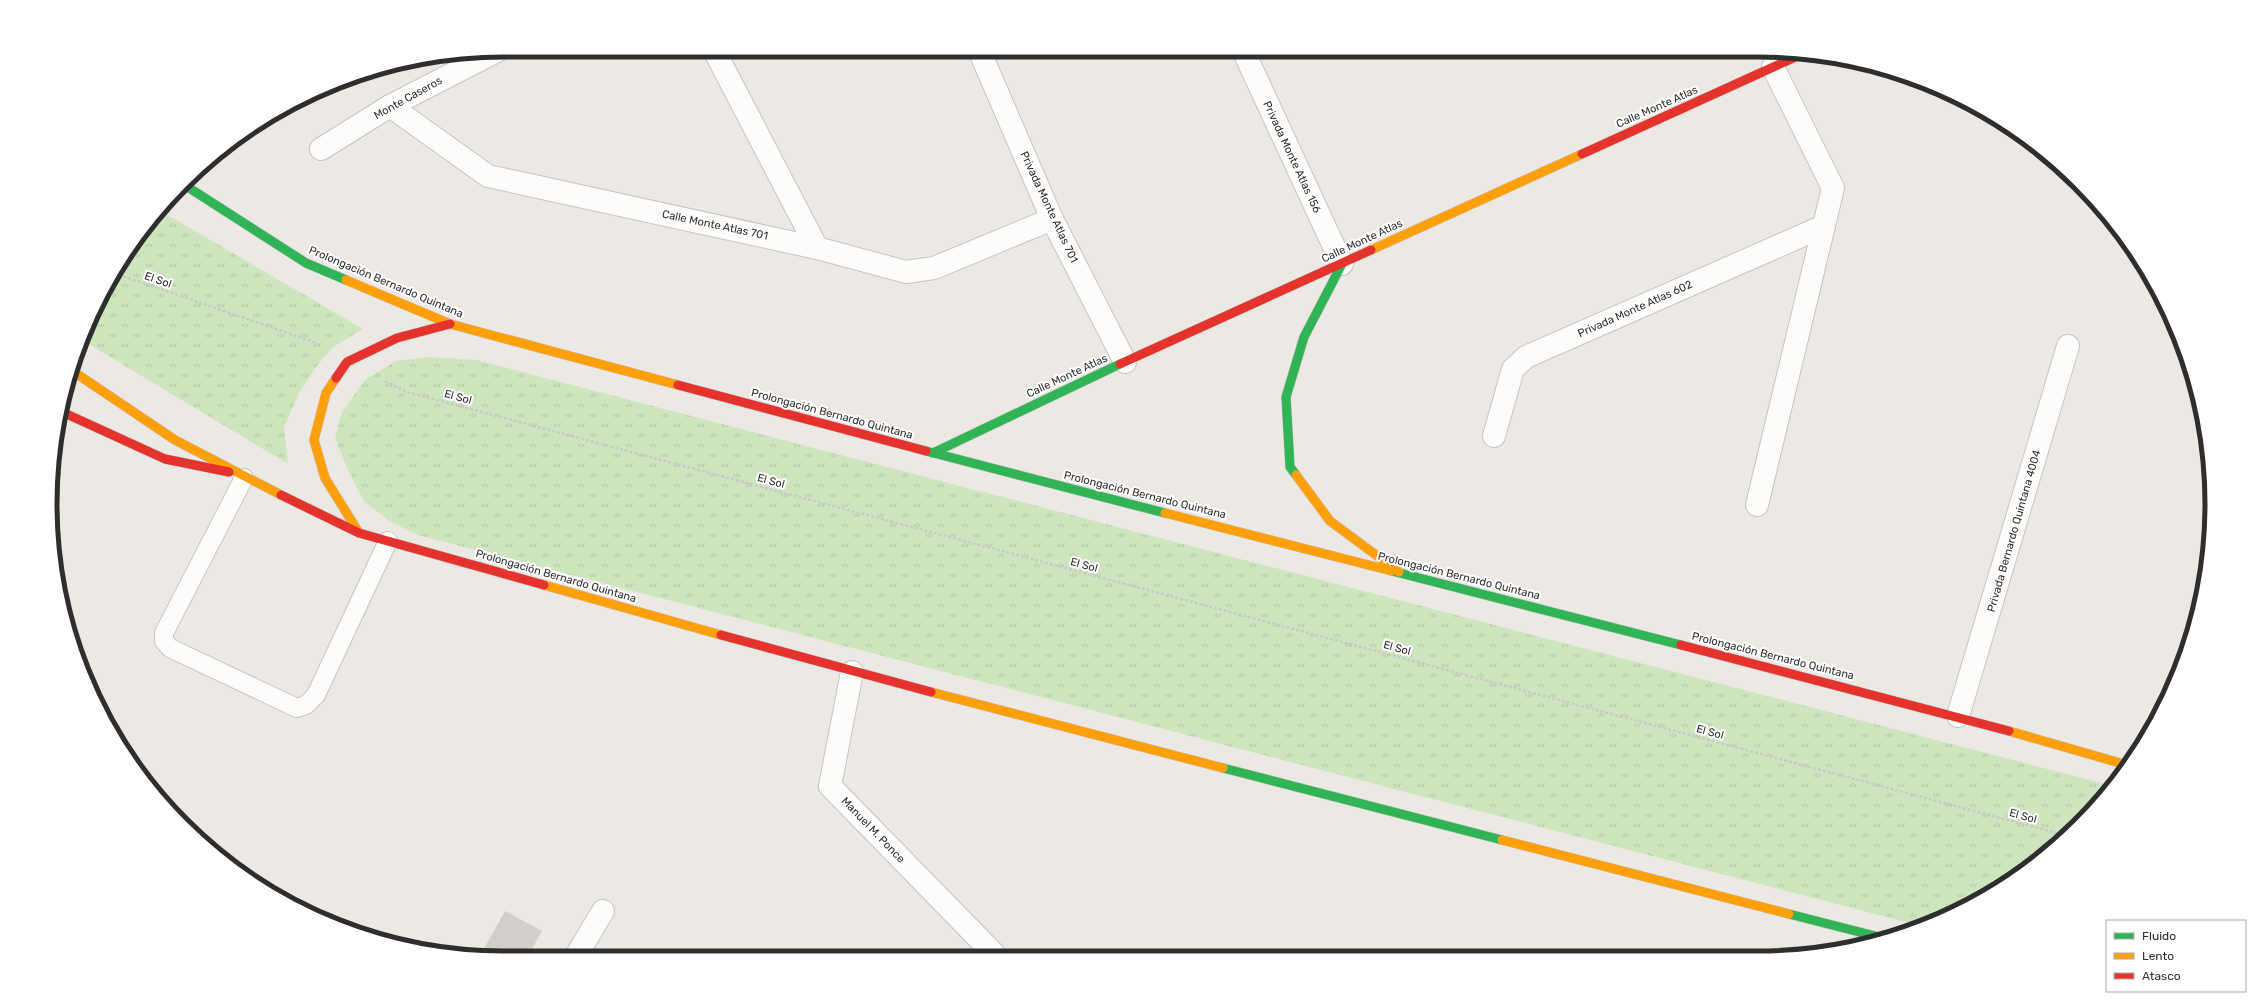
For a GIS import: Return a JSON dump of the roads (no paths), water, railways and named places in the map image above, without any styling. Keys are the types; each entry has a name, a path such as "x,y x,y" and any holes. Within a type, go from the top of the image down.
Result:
{"main road":[{"name":"Calle Monte Atlas","path":"933,453 1125,362 1792,59"},
{"name":"Prolongación Bernardo Quintana","path":"188,188 306,263 450,324 933,453 1958,716 2121,764"},
{"path":"1342,264 1304,337 1286,397 1290,467 1330,521 1399,572"},
{"path":"359,533 325,478 314,440 326,393 347,362 397,338 450,324"},
{"name":"Prolongación Bernardo Quintana","path":"77,374 175,440 240,476 359,533 852,672 1872,936"},
{"path":"67,414 165,459 240,476"}],"street":[{"path":"718,57 816,248"},
{"name":"Privada Monte Atlas 701","path":"982,57 1052,219 1125,362"},
{"name":"Privada Monte Atlas 156","path":"1246,57 1342,264"},
{"name":"Monte Caseros","path":"321,149 390,106 484,58"},
{"path":"1756,505 1833,188 1773,67"},
{"name":"Calle Monte Atlas 701","path":"390,106 488,176 816,248 906,272 934,268 1052,219"},
{"name":"Privada Monte Atlas 602","path":"1494,436 1513,369 1526,357 1824,226"},
{"name":"Privada Bernardo Quintana 4004","path":"1958,716 2068,346"},
{"name":"Manuel M. Ponce","path":"852,672 830,786 992,951"},
{"path":"579,951 603,912"}],"lane":[{"path":"240,476 164,633 164,641 170,648 296,708 306,705 316,695 388,541"}]}
